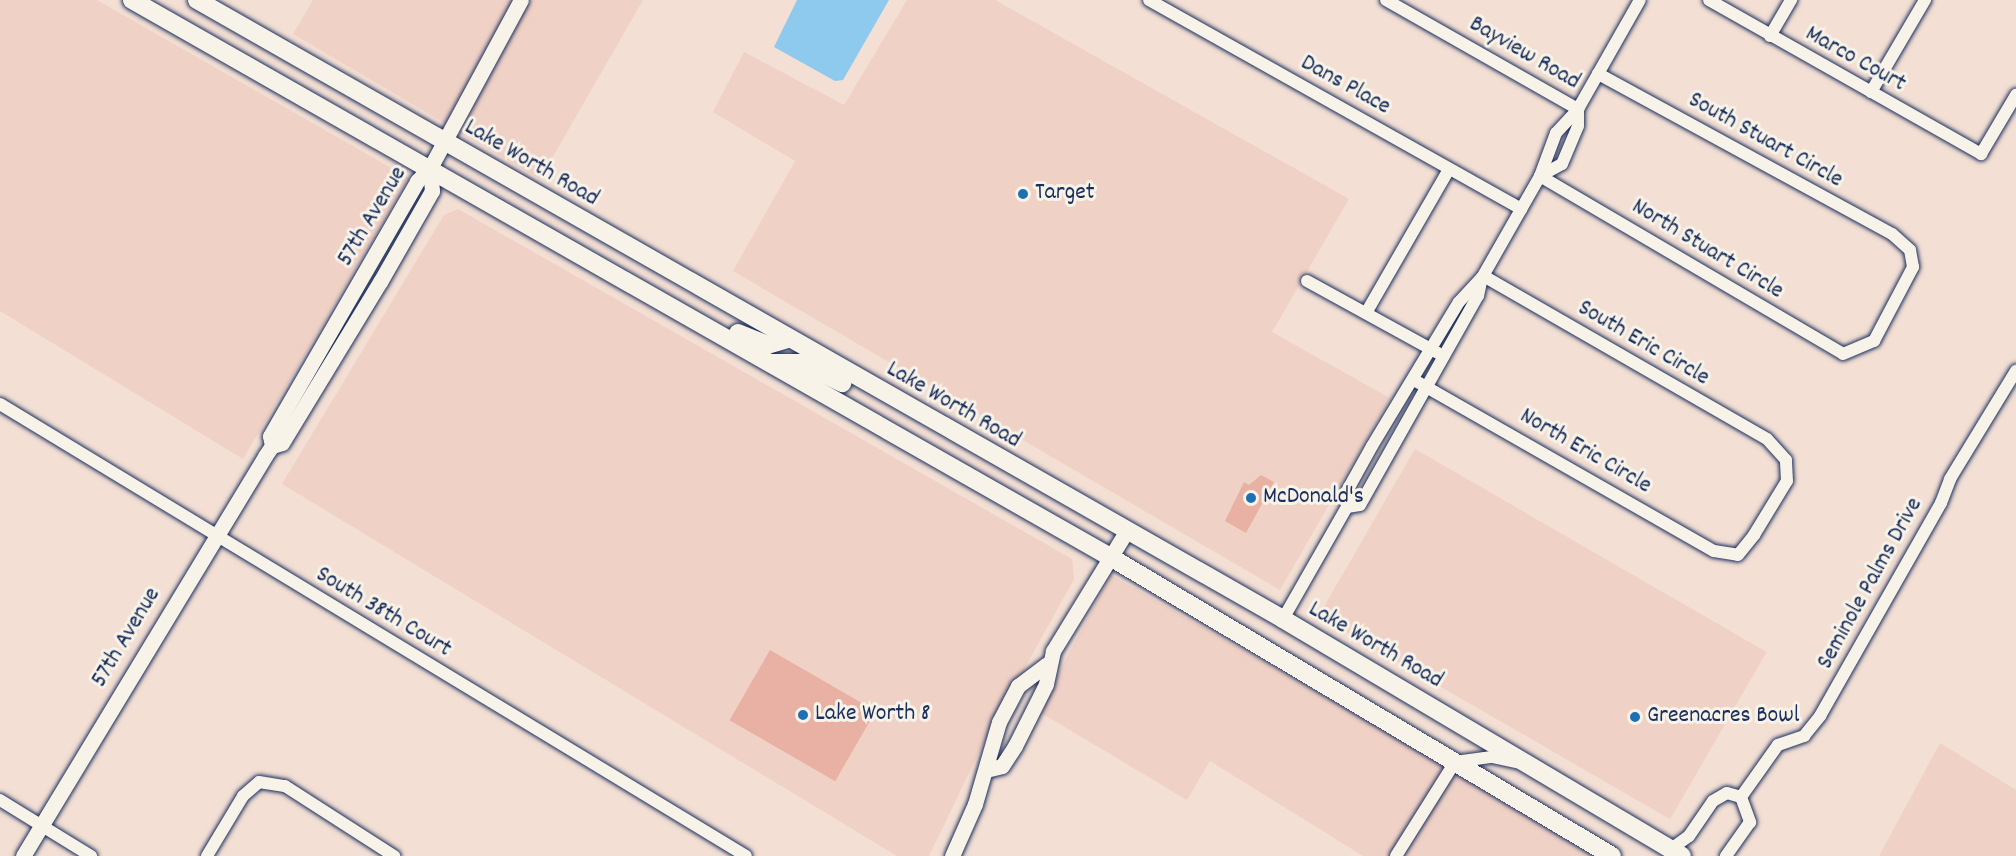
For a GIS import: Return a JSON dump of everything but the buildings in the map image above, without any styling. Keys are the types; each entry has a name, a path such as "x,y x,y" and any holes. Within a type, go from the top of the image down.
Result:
{"main road":[{"path":"132,0 1112,558 1612,856"},
{"name":"Lake Worth Road","path":"199,0 788,339 1282,619 1677,853"},
{"path":"642,290 670,294 751,340 767,345 788,339"},
{"path":"770,363 801,363 903,417 939,425"}],"street":[{"name":"57th Avenue","path":"23,856 272,446 282,443 288,434 432,191 430,168 520,0"},
{"name":"Dans Place","path":"1149,0 1521,209"},
{"name":"Bayview Road","path":"1386,0 1578,109"},
{"path":"1347,507 1360,505 1428,385 1459,302 1483,276 1540,176 1556,133 1578,109 1640,0"},
{"name":"Marco Court","path":"1709,0 1982,154 2016,95"},
{"path":"1770,36 1791,0"},
{"path":"1871,92 1925,0"},
{"name":"South Stuart Circle","path":"1598,74 1892,234 1910,250 1913,267 1874,341 1855,351"},
{"path":"1540,176 1562,164 1578,126 1578,109"},
{"path":"1366,313 1449,169"},
{"name":"North Stuart Circle","path":"1540,176 1843,354 1855,351"},
{"name":"South Eric Circle","path":"1483,276 1767,439 1779,452 1786,460 1787,481 1738,555"},
{"path":"1307,281 1439,353"},
{"path":"1282,619 1347,507 1347,491 1414,380 1439,353"},
{"name":"Seminole Palms Drive","path":"1741,797 1778,745 1804,736 1820,716 1950,479 2016,371"},
{"name":"North Eric Circle","path":"1414,380 1428,385 1714,551 1738,555"},
{"name":"South 38th Court","path":"0,404 746,856"},
{"path":"952,856 986,770 999,722 1018,686 1047,664 1126,532"},
{"path":"986,770 1002,766 1015,746 1046,684 1047,664"},
{"path":"1396,856 1455,762 1492,757 1531,765"},
{"path":"207,856 243,796 260,782 285,786 394,856"},
{"path":"1677,853 1713,801 1727,793 1741,797 1750,822 1726,856"},
{"path":"0,800 91,856"}],"shaded area":[{"path":"0,0 97,0 409,178 243,459 0,311"},
{"path":"313,0 643,0 540,179 293,34"},
{"path":"907,0 995,0 1349,199 1272,332 1390,398 1280,590 733,271 795,161 713,112 744,52 844,105"},
{"path":"458,209 1072,559 1074,579 985,740 929,856 897,856 282,484 444,215"},
{"name":"Greenacres Bowl","path":"1415,449 1767,652 1670,819 1318,616"},
{"path":"1111,575 1470,779 1596,856 1363,856 1210,761 1187,800 1038,711"},
{"path":"1940,743 2016,790 2016,856 1879,856"}],"water":[{"path":"797,0 889,0 843,80 835,81 774,47"}],"place":[{"name":"Target","path":"1023,194"},
{"name":"McDonald's","path":"1251,498"},
{"name":"Lake Worth 8","path":"803,715"},
{"name":"Greenacres Bowl","path":"1635,717"}]}
